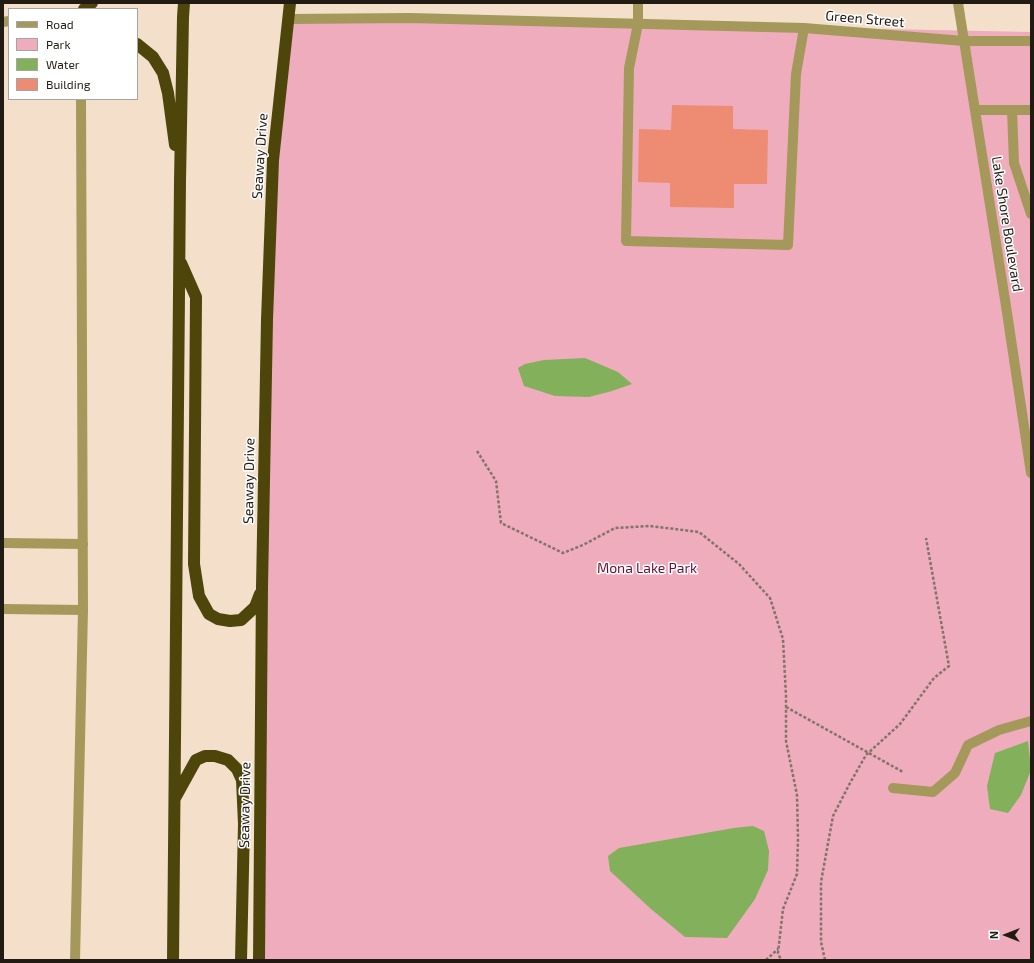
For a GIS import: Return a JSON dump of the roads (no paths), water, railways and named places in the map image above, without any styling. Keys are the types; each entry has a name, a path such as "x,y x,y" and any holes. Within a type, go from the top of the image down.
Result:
{"highway":[{"path":"173,960 179,259 184,3"},
{"name":"Seaway Drive","path":"259,960 262,587 267,320 273,160 290,3"},
{"path":"138,45 153,57 163,73 168,93 180,181"},
{"path":"179,259 196,297 194,564 199,596 209,614 218,619 230,621 241,620 255,607 262,587"},
{"path":"174,799 196,760 205,756 215,756 228,760 236,769 242,780 244,824 241,960"}],"street":[{"path":"638,3 638,24 629,68 626,241 788,245 796,74 804,28"},
{"name":"Lake Shore Boulevard","path":"958,3 1031,473"},
{"name":"Green Street","path":"288,19 410,18 804,28 964,41 1031,41"},
{"path":"75,960 83,610 81,100"},
{"path":"975,110 1031,110"},
{"path":"1012,110 1014,163 1031,214"},
{"path":"3,543 83,544"},
{"path":"3,609 83,610"},
{"path":"893,788 933,792 955,773 968,745 999,730 1031,721"}],"water":[{"path":"585,358 618,372 632,384 589,397 555,396 524,386 518,368 525,364 544,360"},
{"path":"1028,741 1031,770 1021,795 1008,813 990,809 987,786 995,753"},
{"path":"753,826 764,831 769,851 768,870 755,899 727,938 685,937 651,909 610,871 608,856 619,848"}],"park label":[{"name":"Mona Lake Park","path":"647,568"}]}
